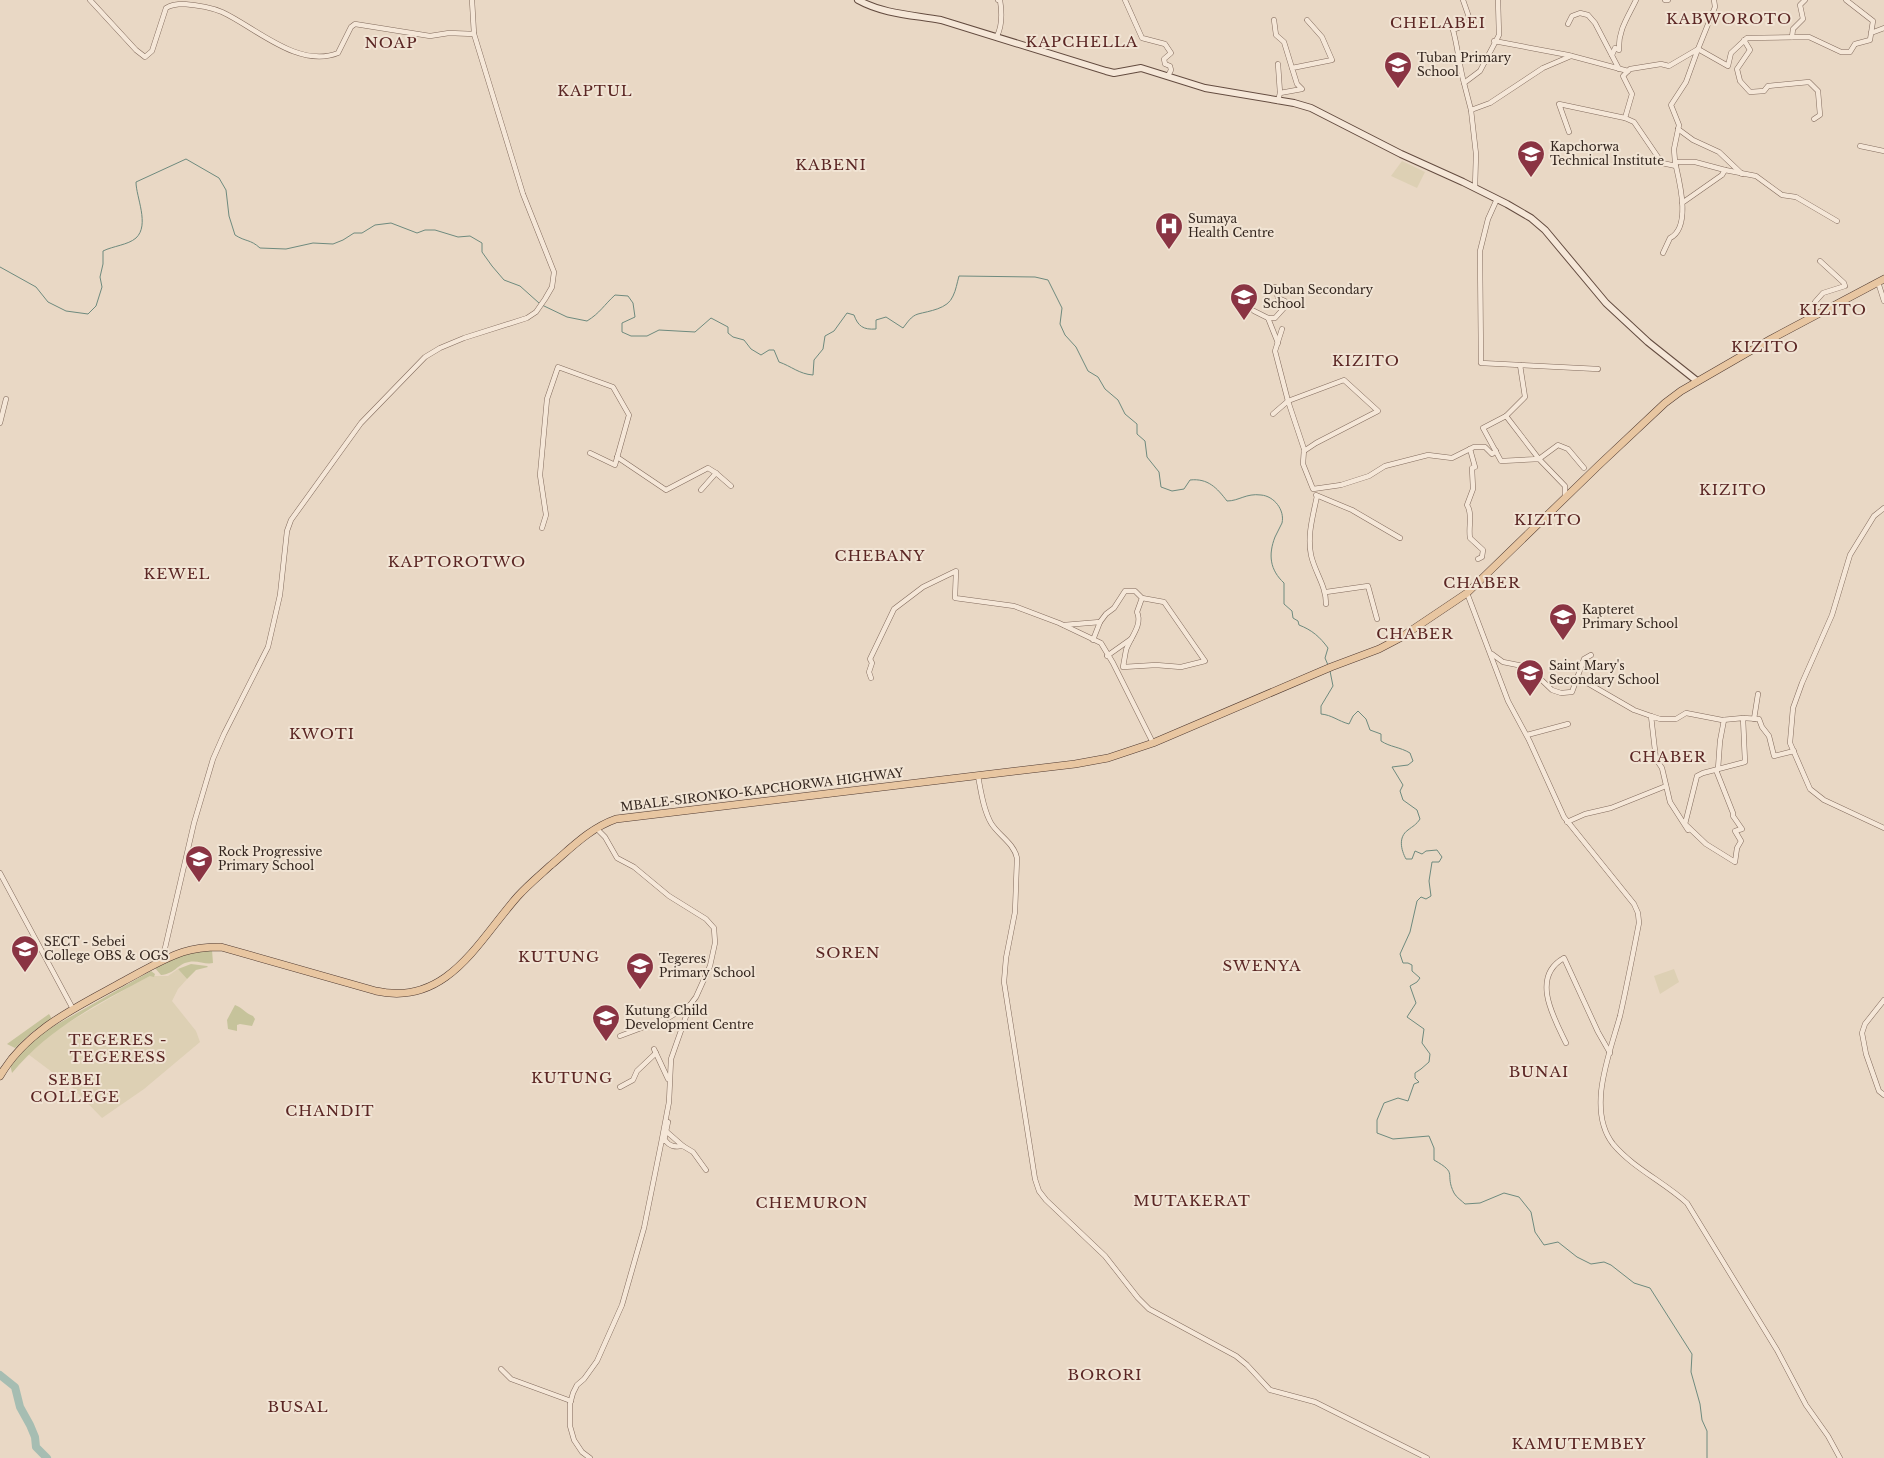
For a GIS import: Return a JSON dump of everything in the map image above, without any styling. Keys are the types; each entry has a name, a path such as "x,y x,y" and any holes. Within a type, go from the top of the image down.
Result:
{"main road":[{"name":"MBALE-SIRONKO-KAPCHORWA HIGHWAY","path":"0,1076 19,1049 38,1032 73,1009 162,961 184,952 221,947 388,994 416,992 438,984 455,971 530,883 596,828 616,819 1076,764 1108,758 1152,743 1328,668 1379,649 1400,638 1467,593 1665,403 1697,381 1881,280"}],"street":[{"path":"90,0 136,50 145,57 152,52 166,8 178,4 202,6 218,10 278,46 315,55 332,55 338,52 351,27 355,24 430,36 449,33 474,34"},
{"path":"162,961 194,823 211,766 224,734 268,647 280,595 287,531 291,520 361,423 408,372 425,357 440,348 464,338 517,322 536,312 552,286 554,272 523,194 474,34 472,0"},
{"path":"858,0 871,7 941,20 1114,73 1141,68 1206,88 1294,104 1321,113 1401,154 1475,188 1531,218 1545,230 1606,303 1648,342 1697,381"},
{"path":"997,36 1000,30 1002,8 1000,0 998,0"},
{"path":"1125,0 1142,38 1165,44 1171,54 1164,59 1171,70 1168,76"},
{"path":"1463,0 1471,24 1453,30 1457,43 1458,64 1471,110 1476,154 1475,188"},
{"path":"1464,83 1480,71 1494,41 1499,35 1498,0"},
{"path":"1612,55 1615,48 1619,50 1621,27 1636,0"},
{"path":"1663,253 1670,238 1674,236 1680,225 1682,203 1674,149 1679,125 1671,105 1686,82 1715,6 1714,0"},
{"path":"1792,37 1793,29 1803,19 1800,5 1805,0"},
{"path":"1698,49 1728,66 1731,53 1747,38 1809,37 1841,52 1850,52 1855,44 1870,40 1873,21 1846,0"},
{"path":"1568,24 1572,16 1580,12 1588,15 1595,23 1619,69"},
{"path":"1274,20 1276,34 1284,42 1297,84 1302,89 1280,93"},
{"path":"1292,68 1332,60 1322,38 1307,20"},
{"path":"1871,33 1884,28"},
{"path":"1744,40 1750,50 1737,69 1740,81 1750,92 1764,90 1768,86 1809,82 1818,91 1820,115 1814,119"},
{"path":"1494,41 1571,56 1628,71"},
{"path":"1625,118 1632,94 1623,76 1630,69 1661,64 1669,66 1698,49"},
{"path":"1471,110 1490,104 1543,68 1571,56"},
{"path":"1278,64 1280,93 1278,101"},
{"path":"1569,132 1559,104 1625,118 1634,122 1662,163 1694,162 1743,175 1756,176 1782,195 1796,197 1837,221"},
{"path":"1678,129 1694,140 1719,152 1743,175"},
{"path":"1860,146 1884,151"},
{"path":"1682,203 1722,175 1725,170"},
{"path":"1497,199 1488,219 1480,251 1481,363 1598,368"},
{"path":"1815,302 1823,293 1845,286 1820,261"},
{"path":"1881,280 1884,301"},
{"path":"1254,311 1268,318 1276,318 1284,308 1284,301 1278,298 1275,287"},
{"path":"1268,318 1278,343"},
{"path":"1282,329 1275,351 1304,452 1303,464 1313,490 1317,496 1352,510 1400,538"},
{"path":"1520,365 1525,397 1506,416 1484,428 1501,461 1539,459 1558,445 1568,449 1584,468"},
{"path":"542,528 546,515 540,475 548,399 558,367 613,388 629,415 615,465 590,453"},
{"path":"1273,414 1288,401 1344,380 1378,411 1316,443 1304,452"},
{"path":"0,423 6,399"},
{"path":"1506,416 1539,459 1565,486 1566,498"},
{"path":"1313,490 1341,485 1369,476 1385,466 1428,455 1452,458 1474,447 1484,447 1492,454 1496,451"},
{"path":"1470,449 1475,467 1472,468 1473,489 1467,505 1470,510 1468,529 1470,538 1483,550 1482,557 1478,559"},
{"path":"617,457 666,490 708,468 731,486"},
{"path":"701,490 716,473"},
{"path":"1317,496 1309,531 1311,555 1326,592 1326,604"},
{"path":"1884,508 1872,520 1850,556 1832,616 1793,708 1790,742 1810,789 1824,800 1884,828"},
{"path":"871,678 869,672 872,664 870,659 894,609 922,586 956,571 955,598 1014,606 1064,625 1100,643 1108,655 1152,743"},
{"path":"1326,592 1368,586 1377,619"},
{"path":"1093,640 1100,622 1114,608 1125,591 1135,591 1142,598 1164,602 1205,661 1181,667 1156,665 1123,667 1126,652 1136,632 1139,617 1137,612 1142,598"},
{"path":"1467,593 1492,654 1508,701 1527,735 1567,822 1634,904 1638,913 1639,923 1627,981 1610,1053 1604,1070 1602,1095 1603,1124 1607,1134 1623,1154 1687,1203 1776,1350 1806,1405 1828,1436 1840,1458"},
{"path":"1064,625 1100,622"},
{"path":"1108,655 1131,639"},
{"path":"1492,654 1504,662 1528,666 1552,690 1561,693 1572,692 1584,659 1591,655"},
{"path":"1577,677 1640,713 1660,719 1676,719 1686,713 1724,720 1760,719 1762,727 1770,736 1774,756 1794,751"},
{"path":"1754,719 1758,694"},
{"path":"1651,716 1656,759 1662,768 1670,802 1688,830"},
{"path":"1684,824 1697,776 1746,762 1743,718"},
{"path":"1684,824 1706,844 1735,862 1737,848 1742,841 1735,831 1742,829 1733,816 1717,770 1724,720"},
{"path":"1527,735 1568,724"},
{"path":"978,776 987,815 997,832 1015,850 1017,858 1015,912 1005,964 1004,982 1035,1179 1039,1191 1046,1200 1105,1256 1149,1309 1236,1356 1270,1390 1315,1402 1427,1458"},
{"path":"1567,822 1585,814 1611,808 1666,786"},
{"path":"590,1458 582,1452 574,1440 570,1426 571,1401 577,1385 584,1379 597,1360 622,1305 644,1228 669,1102 670,1060 690,1005 696,997 713,957 715,943 714,928 706,919 669,896 634,868 617,858 605,836 596,828"},
{"path":"0,873 73,1009"},
{"path":"1566,1043 1549,1008 1546,988 1549,972 1564,958 1598,1032 1610,1053"},
{"path":"1884,1000 1865,1024 1862,1033 1866,1054 1879,1090 1884,1095"},
{"path":"620,1036 668,1018 690,1005"},
{"path":"620,1087 633,1080 637,1071 655,1051 670,1082 667,1132 656,1168"},
{"path":"667,1132 692,1152 706,1170"},
{"path":"665,1140 669,1145 683,1146"},
{"path":"502,1369 511,1379 571,1401"}],"shaded area":[{"path":"1402,161 1425,172 1417,188 1391,176"},
{"path":"212,950 213,963 189,962 170,973 161,975 155,968 184,954"},
{"path":"191,964 208,967 196,970 187,979 178,969"},
{"path":"178,969 187,979 178,989 172,1001 196,1031 200,1042 144,1089 102,1118 72,1087 28,1054 54,1031 131,986 150,976 168,976"},
{"path":"1674,969 1679,982 1660,994 1654,976"},
{"path":"151,971 155,974 154,977 150,976 112,996 58,1030 26,1057 12,1073 10,1064 40,1034"},
{"path":"235,1005 253,1016 255,1019 252,1026 240,1024 237,1025 237,1031 228,1029 227,1020"},
{"path":"49,1014 52,1019 31,1033 15,1048 7,1044"}],"waterway":[{"path":"0,267 36,287 48,302 66,311 88,314 96,306 102,287 100,277 103,251 129,242 136,238 140,232 142,219 136,182 186,159 219,178 226,190 229,216 235,235 260,248 286,249 313,243 333,244 354,233 362,233 375,225 391,223 417,233 425,230 435,230 458,237 470,236 482,243 482,252 504,280 520,286 539,303"},
{"path":"542,305 567,317 587,321 599,312 615,295 628,296 633,303 635,317 622,323 622,332 631,336 647,336 659,330 695,332 711,318 728,327 728,333 733,337 744,340 751,349 761,355 769,350 774,350 779,362 799,372 813,375 814,360 823,349 825,336 834,331 847,313 854,315 859,325 864,328 876,329 876,320 886,317 903,328 916,315 938,309 947,304 954,294 959,276 1035,277 1048,280 1062,308 1060,324 1065,335 1076,347 1088,371 1098,377 1105,389 1118,400 1125,414 1137,424 1137,434 1145,441 1147,457 1159,472 1161,487 1172,491 1184,489 1190,480 1196,480 1212,485 1227,501 1251,495 1261,495 1270,498 1278,504 1282,513 1282,523 1276,535 1271,556 1273,567 1284,583 1284,604 1292,611 1293,618 1298,621 1299,625 1315,634 1328,648 1325,658 1328,665"},
{"path":"1330,671 1333,686 1321,706 1321,714 1349,724 1358,711 1366,719 1370,730 1381,734 1381,741 1410,753 1413,761 1408,765 1392,767 1403,785 1400,791 1403,800 1417,810 1420,819 1403,836 1402,848 1406,859 1412,859 1415,851 1422,854 1426,851 1437,850 1442,857 1439,862 1432,862 1429,881 1431,896 1426,899 1421,897 1417,901 1410,932 1400,954 1403,963 1412,965 1412,971 1420,978 1410,986 1416,1003 1407,1017 1424,1029 1422,1043 1430,1054 1429,1062 1415,1073 1415,1078 1419,1082 1414,1084 1408,1101 1398,1098 1384,1103 1377,1120 1377,1133 1393,1139 1429,1136 1434,1148 1434,1160 1449,1171 1454,1193 1465,1204 1480,1203 1504,1193 1519,1197 1531,1212 1535,1232 1544,1245 1558,1242 1577,1257 1591,1264 1604,1262 1611,1265 1634,1283 1650,1288 1692,1354 1691,1372 1700,1404 1702,1420 1707,1431 1707,1458"},
{"path":"0,1375 15,1387 20,1407 35,1437 36,1447 47,1458"}],"place":[{"name":"Tuban Primary School","path":"1398,89"},
{"name":"Kapchorwa Technical Institute","path":"1531,178"},
{"name":"Sumaya Health Centre","path":"1169,250"},
{"name":"Duban Secondary School","path":"1244,321"},
{"name":"Kapteret Primary School","path":"1563,641"},
{"name":"Saint Mary's Secondary School","path":"1530,697"},
{"name":"Rock Progressive Primary School","path":"199,883"},
{"name":"SECT - Sebei College OBS & OGS","path":"25,973"},
{"name":"Tegeres Primary School","path":"640,990"},
{"name":"Kutung Child Development Centre","path":"606,1042"}],"district":[{"name":"KABWOROTO","path":"1729,19"},
{"name":"CHELABEI","path":"1438,23"},
{"name":"KAPCHELLA","path":"1082,42"},
{"name":"NOAP","path":"391,43"},
{"name":"KAPTUL","path":"595,91"},
{"name":"KABENI","path":"831,165"},
{"name":"KIZITO","path":"1833,310"},
{"name":"KIZITO","path":"1765,347"},
{"name":"KIZITO","path":"1366,361"},
{"name":"KIZITO","path":"1733,490"},
{"name":"KIZITO","path":"1548,520"},
{"name":"CHEBANY","path":"880,556"},
{"name":"KAPTOROTWO","path":"457,562"},
{"name":"KEWEL","path":"177,574"},
{"name":"CHABER","path":"1482,583"},
{"name":"CHABER","path":"1415,634"},
{"name":"KWOTI","path":"322,734"},
{"name":"CHABER","path":"1668,757"},
{"name":"SOREN","path":"848,953"},
{"name":"KUTUNG","path":"559,957"},
{"name":"SWENYA","path":"1262,966"},
{"name":"TEGERES - TEGERESS","path":"118,1048"},
{"name":"BUNAI","path":"1539,1072"},
{"name":"KUTUNG","path":"572,1078"},
{"name":"SEBEI COLLEGE","path":"75,1088"},
{"name":"CHANDIT","path":"330,1111"},
{"name":"MUTAKERAT","path":"1192,1201"},
{"name":"CHEMURON","path":"812,1203"},
{"name":"BORORI","path":"1105,1375"},
{"name":"BUSAL","path":"298,1407"},
{"name":"KAMUTEMBEY","path":"1579,1444"}]}
